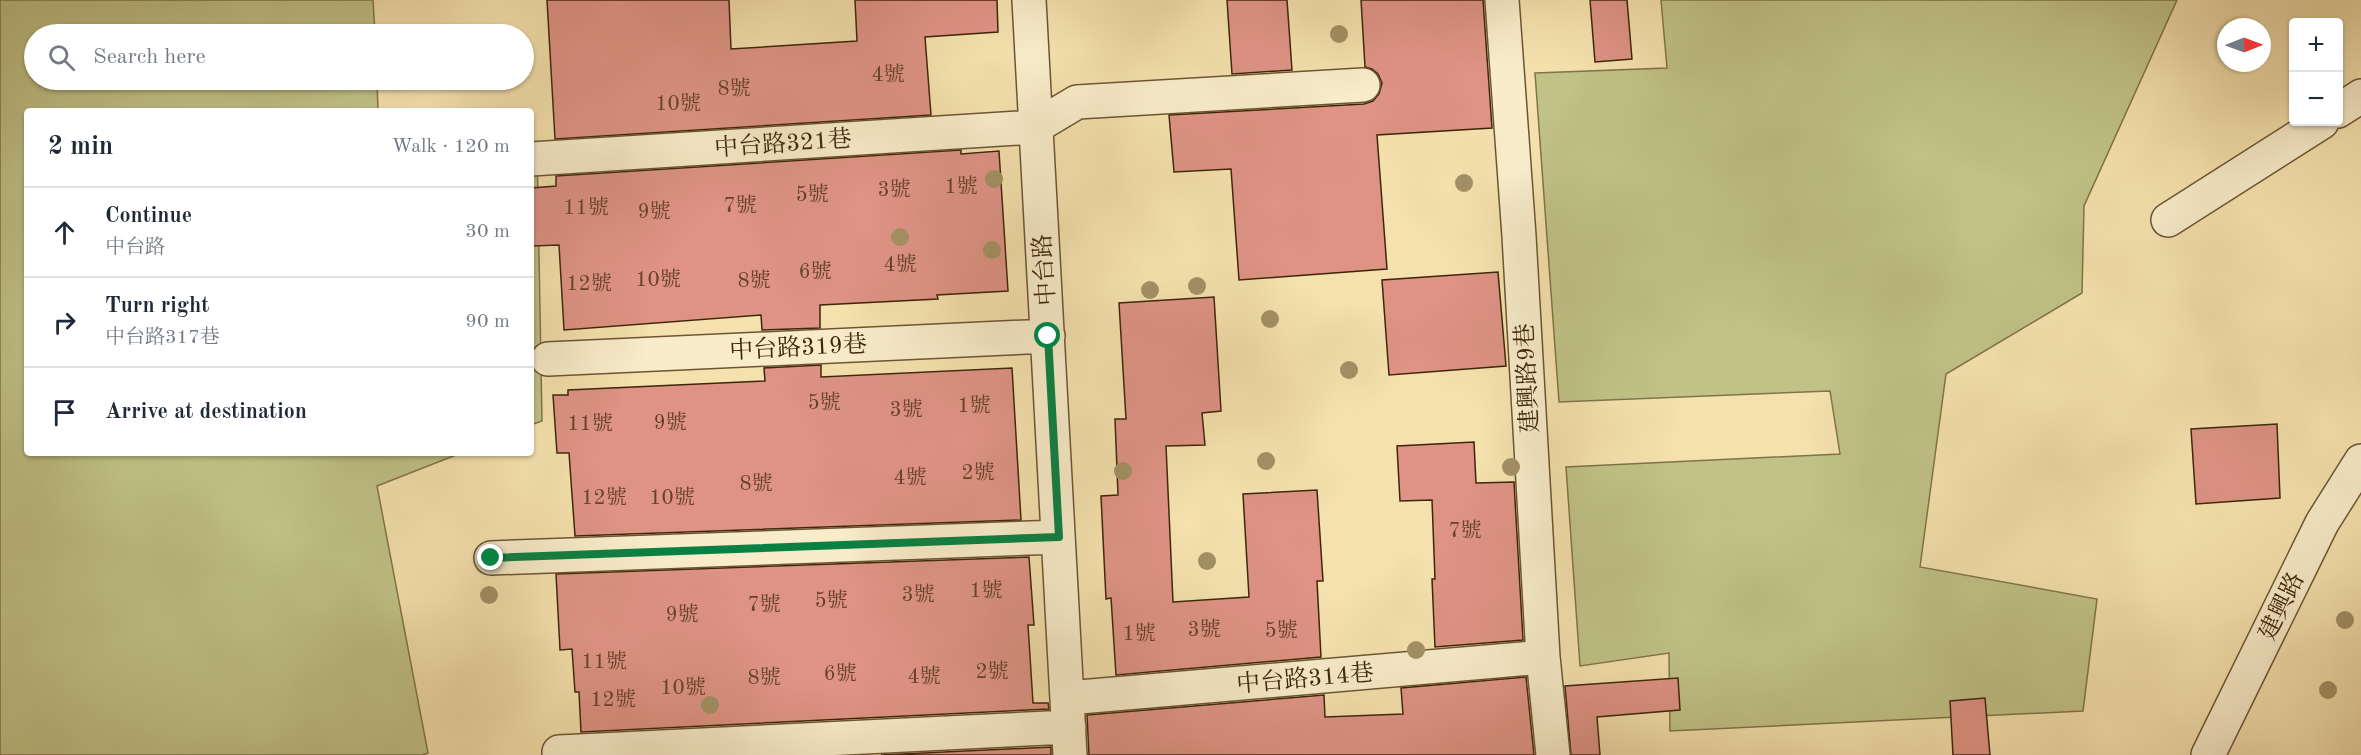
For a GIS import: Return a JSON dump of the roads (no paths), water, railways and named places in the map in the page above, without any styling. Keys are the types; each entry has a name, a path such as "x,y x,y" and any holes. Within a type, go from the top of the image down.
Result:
{"street":[{"name":"中台路","path":"1029,0 1069,726"},
{"name":"建興路9巷","path":"1502,0 1520,259 1543,657 1553,755"},
{"path":"1035,128 1077,102 1363,85"},
{"path":"2343,108 2361,96"},
{"path":"2168,220 2316,126"},
{"name":"中台路321巷","path":"534,159 1035,128"},
{"name":"中台路319巷","path":"548,359 1048,336"},
{"name":"建興路","path":"2208,755 2322,523 2361,461"},
{"path":"491,558 1059,537"},
{"name":"中台路314巷","path":"559,752 1069,726 1543,657"}]}
